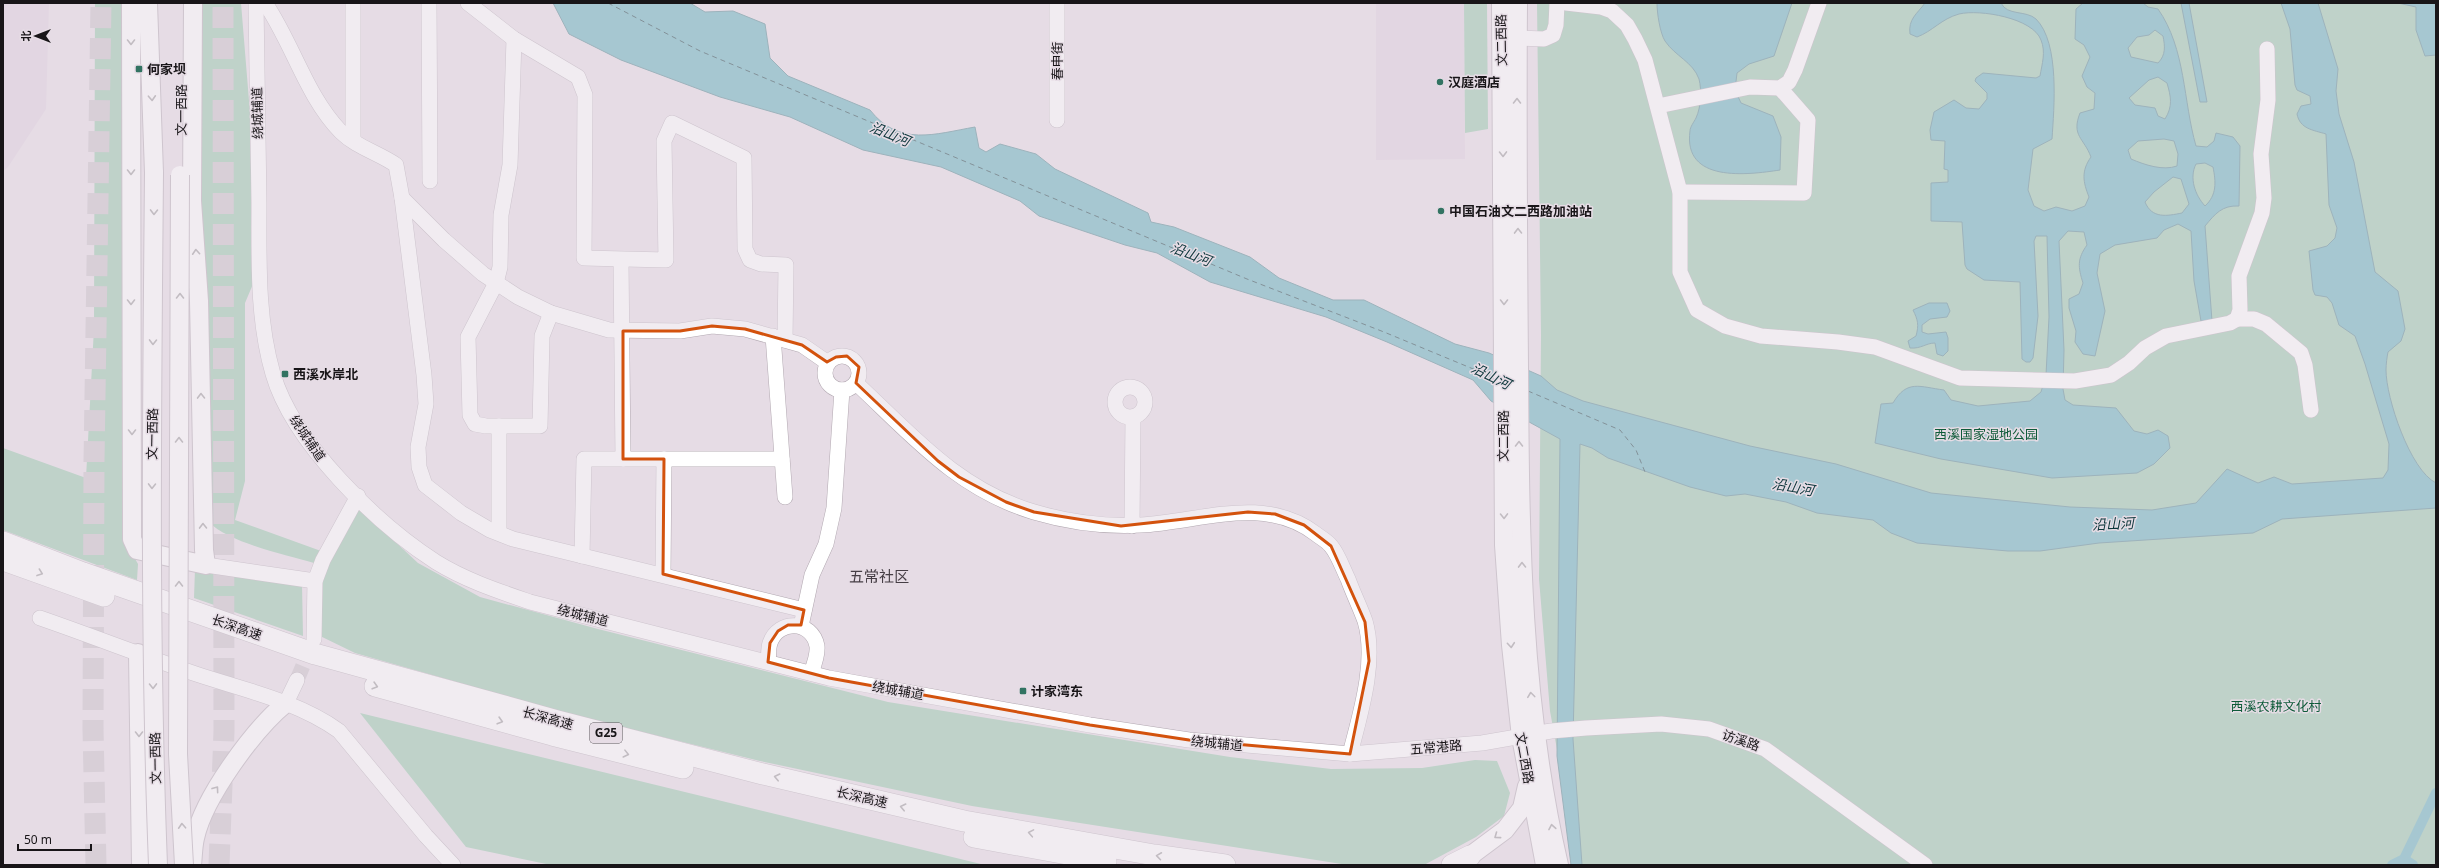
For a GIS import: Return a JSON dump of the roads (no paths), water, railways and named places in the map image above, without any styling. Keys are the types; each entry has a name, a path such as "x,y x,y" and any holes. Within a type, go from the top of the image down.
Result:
{"highway":[{"name":"长深高速","path":"3,542 83,573 315,654 558,721 763,774 964,821 1154,856 1225,865"},
{"name":"长深高速","path":"3,560 310,668 552,735 745,784 959,834 1045,852 1132,865"},
{"path":"1045,852 1098,865"},
{"path":"1452,865 1470,856"}],"main road":[{"path":"131,3 132,539 137,550 206,565 204,550 199,301 192,201 193,3"},
{"name":"文一西路","path":"148,3 154,173 151,519 158,865"},
{"name":"文一西路","path":"181,3 178,754 184,865"},
{"name":"文二西路","path":"1501,3 1511,266"},
{"name":"文二西路","path":"1518,3 1511,266 1511,480 1536,734 1559,865"},
{"path":"192,114 180,155 192,201"},
{"path":"138,653 141,865"},
{"path":"192,865 194,838 211,795 270,716 286,703"},
{"name":"文二西路","path":"1536,734 1529,780 1545,865"},
{"path":"1470,856 1505,830 1522,808 1529,780"}],"street":[{"name":"绕城辅道","path":"256,3 260,299 265,339 274,376 294,420 323,462 391,530 437,563 484,586 530,602 811,673 1082,723 1189,740 1350,754"},
{"path":"265,3 280,24 328,116 342,133 396,165 402,198 426,404 418,447 419,467 425,485 461,513 513,539 663,574 804,610"},
{"path":"353,3 353,140"},
{"path":"429,3 430,181"},
{"path":"468,3 514,39 578,77 582,84 584,95 584,258 666,260 664,141 672,123 744,158 745,249 750,260 761,264 786,265 779,338 782,460 785,497"},
{"name":"春申街","path":"1057,3 1057,120"},
{"path":"1517,38 1544,39 1553,35 1556,25 1557,3"},
{"path":"1566,3 1600,7 1612,11 1627,25 1645,60 1680,192 1680,272 1697,310 1708,317 1731,328 1761,336 1838,342 1875,348 1960,378 2075,381 2111,375 2129,363 2145,348 2166,336 2230,323 2237,319 2254,319 2266,324 2301,353 2305,365 2311,410"},
{"path":"1658,106 1750,86 1780,88 1789,82 1795,70 1819,3"},
{"path":"514,39 510,165 501,215 500,267 496,283 468,337 467,352 470,415 475,424 499,426 540,426 542,336 551,313"},
{"path":"2237,319 2240,310 2239,276 2262,213 2264,198 2261,154 2268,94 2267,49"},
{"path":"1680,192 1804,193 1808,120 1780,88"},
{"path":"402,198 444,240 496,283 518,297 551,313 609,330 680,331 712,326 745,330 802,345 828,363"},
{"path":"621,260 623,331 623,459"},
{"path":"842,355 852,358 860,372 856,383 852,387 842,390 828,383 825,373 828,363 842,355"},
{"path":"856,383 938,461 960,477 1006,502 1034,512 1095,524 1132,526 1248,512 1275,514 1304,525 1331,546 1365,622 1368,653 1363,700 1350,754"},
{"path":"801,626 812,575 826,544 834,508 842,390"},
{"path":"1132,418 1132,526"},
{"path":"499,426 499,533"},
{"path":"582,556 584,459 782,460"},
{"path":"663,574 664,459"},
{"path":"314,639 315,581 323,560 358,496"},
{"path":"206,565 315,581"},
{"path":"40,618 286,703 324,720 339,731 426,836 453,865"},
{"path":"768,662 770,643 778,631 788,625 801,626 813,635 817,646 811,673"},
{"path":"286,703 297,680"},
{"name":"访溪路","path":"1536,734 1586,728 1661,724 1709,729 1765,749 1925,865"},
{"name":"五常港路","path":"1350,754 1482,744 1536,734"}],"water":[{"name":"沿山河","path":"553,3 690,3 705,12 733,11 765,24 770,58 788,76 870,110 881,122 893,129 918,135 975,127 979,148 986,152 1000,144 1036,154 1055,169 1148,213 1151,222 1174,227 1250,257 1279,278 1333,300 1364,300 1455,344 1489,353 1541,376 1557,390 1583,401 1750,446 1836,464 1931,493 2070,507 2152,510 2196,503 2227,469 2258,483 2274,477 2292,484 2383,478 2388,470 2389,444 2355,336 2339,325 2332,303 2327,297 2315,295 2313,290 2309,251 2327,246 2335,238 2337,228 2329,205 2326,134 2304,126 2297,114 2301,106 2311,104 2310,96 2297,90 2295,85 2290,29 2281,3 2318,3 2338,69 2336,91 2339,114 2354,162 2375,272 2398,291 2405,329 2401,341 2388,352 2386,370 2390,398 2401,432 2417,464 2426,476 2436,483 2436,508 2282,519 2253,533 2099,543 2040,551 2008,551 1917,543 1891,533 1873,520 1817,513 1786,502 1745,494 1726,496 1690,487 1608,458 1592,448 1580,444 1573,739 1582,865 1571,865 1557,756 1560,439 1491,401 1473,380 1326,317 1210,282 1157,253 1125,245 1039,216 1020,201 941,167 863,150 790,117 720,97 621,60 569,34"},
{"path":"1657,3 1792,3 1774,56 1749,64 1737,73 1735,90 1741,103 1773,116 1781,137 1780,170 1735,174 1707,168 1696,160 1691,148 1690,131 1691,126 1698,114 1700,104 1699,79 1693,68 1665,41 1659,23"},
{"path":"1925,3 2001,3 2008,10 2032,16 2044,30 2049,44 2054,76 2052,139 2033,149 2028,190 2034,206 2044,211 2056,207 2072,211 2085,206 2089,197 2084,181 2084,172 2091,157 2078,132 2077,127 2080,113 2094,109 2095,93 2087,87 2082,76 2090,57 2084,45 2075,39 2076,9 2083,3 2143,3 2148,7 2158,9 2174,41 2179,58 2196,146 2207,147 2214,141 2216,133 2233,137 2240,146 2239,206 2228,207 2219,211 2205,226 2212,321 2201,321 2194,281 2191,231 2178,224 2164,230 2157,238 2115,245 2100,254 2097,273 2105,311 2095,356 2083,354 2075,342 2076,331 2069,308 2069,299 2079,294 2083,283 2079,263 2081,255 2087,245 2084,232 2068,231 2059,241 2064,350 2063,389 2065,400 2073,405 2116,408 2134,431 2147,434 2158,430 2168,436 2170,448 2154,464 2137,473 2052,478 1941,459 1875,443 1881,404 1893,403 1898,395 1909,388 1921,386 1944,390 1951,400 1978,406 2030,401 2041,392 2046,375 2049,317 2047,236 2036,236 2034,241 2038,316 2033,358 2030,362 2026,362 2022,359 2020,282 1984,280 1967,269 1965,265 1962,222 1931,221 1931,183 1948,182 1948,170 1944,169 1945,141 1931,140 1930,130 1934,112 1954,100 1966,108 1979,109 1987,99 1987,93 1975,81 1976,78 1983,73 2036,78 2040,76 2043,62 2041,40 2036,32 2017,21 1992,14 1980,13 1959,14 1953,16 1928,32 1917,37 1910,34 1910,24","holes":["2155,30 2163,36 2164,50 2161,60 2158,63 2131,57 2128,48 2137,37 2149,35","2158,77 2167,83 2170,93 2170,106 2165,119 2158,116 2155,108 2135,105 2129,98 2149,80","2164,139 2174,141 2178,154 2177,166 2160,168 2131,159 2128,150 2138,141","2205,163 2213,167 2215,178 2214,193 2205,206 2198,197 2194,186 2194,169 2196,164","2173,177 2181,179 2189,204 2182,213 2160,215 2152,211 2145,202 2154,192"]},
{"path":"2181,3 2189,3 2207,102 2200,102"},
{"path":"2398,3 2436,3 2436,55 2425,56 2416,30 2416,7"},
{"path":"1929,303 1947,303 1950,311 1947,317 1930,319 1922,325 1922,332 1928,334 1946,332 1948,338 1948,351 1943,356 1937,354 1935,343 1917,348 1910,348 1908,341 1916,336 1918,329 1917,320 1913,310"}],"waterway":[{"path":"2392,865 2404,859 2436,793"},
{"path":"2404,859 2413,865"}],"tunnel":[{"path":"96,865 93,729 94,462 101,3"},
{"path":"219,865 224,731 223,3"},
{"path":"297,680 312,644"}],"place":[{"name":"何家坝","path":"139,69"},
{"name":"汉庭酒店","path":"1440,82"},
{"name":"中国石油文二西路加油站","path":"1441,211"},
{"name":"西溪水岸北","path":"285,374"},
{"name":"计家湾东","path":"1023,691"}],"district":[{"name":"五常社区","path":"879,577"}],"park label":[{"name":"西溪国家湿地公园","path":"1986,434"},
{"name":"西溪农耕文化村","path":"2276,706"}]}
